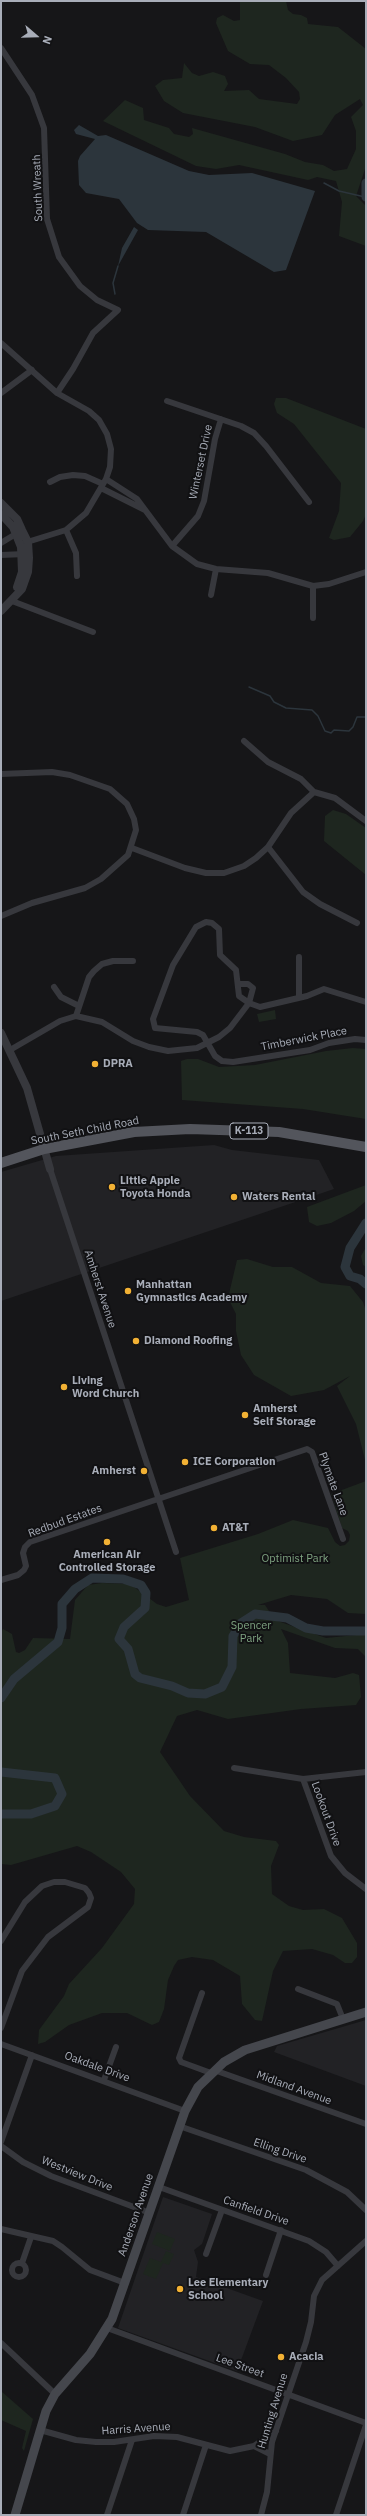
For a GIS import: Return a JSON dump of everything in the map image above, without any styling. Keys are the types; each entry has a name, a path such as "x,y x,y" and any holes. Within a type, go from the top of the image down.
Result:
{"main road":[{"name":"South Seth Child Road","path":"1,1163 44,1149 134,1132 190,1129 279,1132 365,1147"},
{"name":"Anderson Avenue","path":"15,2515 40,2430 55,2394 90,2354 107,2328 125,2283 185,2110 198,2087 213,2071 250,2048 366,2012"}],"street":[{"name":"South Wreath","path":"1,48 32,95 44,128 47,218 59,257 80,286 97,300 118,310 93,333 73,369 57,393"},
{"path":"1,343 57,393 89,411 99,420 107,434 111,449 110,467 103,484 86,513 66,530 24,543"},
{"path":"1,394 32,370"},
{"path":"167,401 221,419 254,433 266,446 309,502"},
{"name":"Winterset Drive","path":"172,546 198,516 204,501 215,439 221,419"},
{"path":"50,482 60,476 85,476 103,484 131,493 172,546 198,564 216,569 268,573 314,586 329,584 366,572"},
{"path":"103,484 145,510"},
{"path":"1,503 17,520 19,532 24,543 28,572 22,589 1,611"},
{"path":"1,514 19,532"},
{"path":"66,530 76,552 77,576"},
{"path":"1,543 19,532"},
{"path":"1,555 25,554"},
{"path":"211,595 216,569"},
{"path":"313,618 314,586"},
{"path":"13,599 93,632"},
{"path":"244,741 268,762 301,779 314,792 335,798 366,821"},
{"path":"1,774 16,772 52,772 70,775 110,788 122,796 134,819 136,830 132,848 123,861 101,879 85,888 32,903 1,916"},
{"path":"132,848 185,868 206,873 224,873 244,866 268,847 291,813 314,792"},
{"path":"268,847 304,892 320,904 357,923"},
{"name":"Timberwick Place","path":"239,984 236,970 220,955 219,929 209,922 196,927 173,965 154,1019 155,1028 197,1032 203,1035 219,1058 233,1062 310,1050 329,1043 355,1039 366,1040"},
{"path":"299,957 299,998"},
{"path":"76,1016 89,976 94,971 102,964 113,960 133,961"},
{"path":"10,1050 60,1021 76,1016 102,1022 132,1041 149,1047 168,1051 186,1050 208,1044 230,1028 249,1003 253,988 248,984 239,984 240,998 249,1003 260,1006 299,998 324,989 366,1002"},
{"path":"54,988 61,997 79,1006"},
{"name":"Amherst Avenue","path":"1,1033 27,1088 44,1149 84,1278 176,1552"},
{"name":"Plymate Lane","path":"159,1498 307,1449 312,1452 343,1539"},
{"name":"Redbud Estates","path":"1,1580 18,1575 24,1570 26,1566 24,1553 25,1547 30,1542 159,1498"},
{"path":"234,1768 303,1778 366,1772"},
{"name":"Lookout Drive","path":"303,1778 330,1856 341,1869 366,1889"},
{"path":"1,1941 25,1902 42,1886 54,1882 65,1882 85,1888 89,1893 91,1898 88,1907 48,1936 22,1971 1,2028"},
{"path":"298,1989 337,2004 343,2019"},
{"name":"Midland Avenue","path":"202,1993 179,2058 181,2062 213,2071 366,2124"},
{"name":"Oakdale Drive","path":"1,2044 185,2110"},
{"path":"104,2080 116,2046"},
{"path":"1,2142 32,2055"},
{"name":"Elling Drive","path":"179,2126 313,2174 347,2192 366,2210"},
{"name":"Westview Drive","path":"1,2146 23,2162 51,2176 150,2213"},
{"name":"Canfield Drive","path":"159,2187 281,2230 318,2245 338,2266"},
{"path":"206,2254 222,2210"},
{"path":"1,2229 53,2241 90,2270 125,2283"},
{"path":"266,2275 281,2230"},
{"path":"22,2263 31,2237"},
{"name":"Hunting Avenue","path":"261,2515 267,2492 270,2454 311,2322 314,2296 322,2280 366,2241"},
{"name":"Lee Street","path":"107,2328 366,2424"},
{"path":"1,2343 55,2394"},
{"path":"336,2515 366,2424"},
{"name":"Harris Avenue","path":"40,2430 76,2440 96,2442 132,2440 154,2436 177,2437 230,2451 254,2446 276,2431"},
{"path":"107,2515 132,2440"},
{"path":"183,2515 206,2445"},
{"path":"254,2446 270,2454"}],"shaded area":[{"path":"79,125 98,136 106,135 189,171 209,175 252,173 315,191 286,270 274,272 206,232 148,230 137,223 119,199 86,193 79,185 78,161 80,156 95,139 76,134 74,130"},
{"path":"134,227 138,230 118,266 122,248"},
{"path":"214,1145 232,1150 319,1160 334,1189 1,1301 1,1172 56,1156"},
{"path":"366,2020 366,2086 274,2052 277,2046"},
{"name":"Lee Elementary School","path":"163,2197 212,2214 202,2244 194,2250 198,2262 196,2277 263,2301 237,2371 118,2328"}],"green space":[{"path":"240,1 286,1 288,10 293,14 301,15 307,18 308,24 338,27 366,49 366,166 356,196 366,206 366,246 339,236 342,202 336,181 317,177 308,180 239,165 216,169 196,166 103,121 125,100 143,108 144,120 169,128 174,134 189,137 193,134 192,128 285,154 305,162 323,165 334,171 347,169 356,149 356,131 351,117 363,105 360,99 335,115 322,135 293,141 255,127 183,113 164,101 155,86 163,80 182,78 184,63 192,73 199,76 213,72 225,76 228,84 224,91 249,90 259,99 297,104 300,99 299,92 286,78 269,65 250,64 228,51 216,23 217,18 223,15 234,21 240,20"},
{"path":"276,398 286,398 366,429 366,514 363,521 350,537 334,540 329,538 339,511 341,483 294,424 277,413 274,404"},
{"path":"333,810 346,814 366,828 366,875 324,841 325,816"},
{"path":"275,1010 276,1019 259,1022 257,1014"},
{"path":"353,1048 366,1049 366,1119 303,1109 182,1100 181,1061 187,1059 198,1059 219,1067 255,1065 326,1051"},
{"path":"366,1185 366,1201 354,1211 331,1223 317,1226 309,1222 307,1207"},
{"path":"366,1247 366,1267 363,1265 361,1256"},
{"path":"247,1259 273,1267 292,1267 321,1283 350,1286 363,1302 366,1311 366,1464 356,1424 337,1386 350,1376 324,1390 291,1396 254,1375 241,1355 236,1331 236,1314 228,1298 237,1260"},
{"path":"366,1481 366,1614 348,1613 327,1599 291,1595 258,1605 265,1605 275,1620 326,1638 366,1634 366,1657 358,1649 335,1648 281,1629 288,1643 290,1673 335,1678 353,1673 359,1675 361,1697 356,1705 301,1709 228,1719 197,1710 177,1716 160,1752 190,1796 224,1831 244,1837 276,1841 279,1845 271,1866 272,1894 289,1906 303,1910 324,1909 342,1918 357,1943 357,1957 352,1963 345,1963 333,1955 312,1949 283,1951 273,1971 262,2021 255,2020 242,2004 240,1976 213,1960 192,1957 178,1960 168,1980 164,2009 159,2022 152,2025 127,2013 102,2013 69,2025 45,2042 38,2044 39,2030 64,1996 69,1984 102,1948 134,1904 135,1889 121,1872 91,1852 77,1846 11,1865 1,1864 1,1632 3,1629 12,1634 16,1652 19,1653 25,1650 33,1638 70,1639 75,1600 88,1585 102,1583 130,1584 157,1604 166,1607 189,1600 180,1558 258,1534 293,1520 328,1528 335,1542 340,1546 345,1545 349,1541 350,1535 348,1531 342,1528 331,1494"},
{"path":"157,2232 175,2239 170,2251 152,2244"},
{"path":"166,2251 174,2254 169,2265 163,2263 156,2279 143,2274 150,2258 161,2262"},
{"path":"1,2391 33,2419 24,2451 22,2448 26,2431 1,2420"}],"waterway":[{"path":"324,183 339,191 365,197"},
{"path":"366,183 366,197"},
{"path":"115,294 113,283 118,266"},
{"path":"249,687 270,696 274,702 286,708 312,710 318,716 325,731 331,733 334,730 349,731 353,727 357,717 366,717"},
{"path":"366,1223 350,1248 345,1267 350,1276 360,1279 366,1284"},
{"path":"1,1698 14,1679 58,1642 62,1628 62,1604 75,1589 92,1578 123,1579 141,1585 146,1593 145,1608 124,1627 119,1639 128,1649 135,1674 140,1678 172,1686 188,1693 205,1694 222,1687 232,1667 233,1636 241,1623 255,1614 287,1618 306,1628 323,1631 366,1631"},
{"path":"1,1772 55,1778 62,1794 55,1806 31,1814 1,1814"}],"place":[{"name":"DPRA","path":"95,1064"},
{"name":"Little Apple Toyota Honda","path":"112,1187"},
{"name":"Waters Rental","path":"234,1197"},
{"name":"Manhattan Gymnastics Academy","path":"128,1291"},
{"name":"Diamond Roofing","path":"136,1341"},
{"name":"Living Word Church","path":"64,1387"},
{"name":"Amherst Self Storage","path":"245,1415"},
{"name":"ICE Corporation","path":"185,1462"},
{"name":"Amherst","path":"144,1471"},
{"name":"AT&T","path":"214,1528"},
{"name":"American Air Controlled Storage","path":"107,1542"},
{"name":"Lee Elementary School","path":"180,2289"},
{"name":"Acacia","path":"281,2357"}],"park label":[{"name":"Optimist Park","path":"295,1559"},
{"name":"Spencer Park","path":"251,1632"}]}
